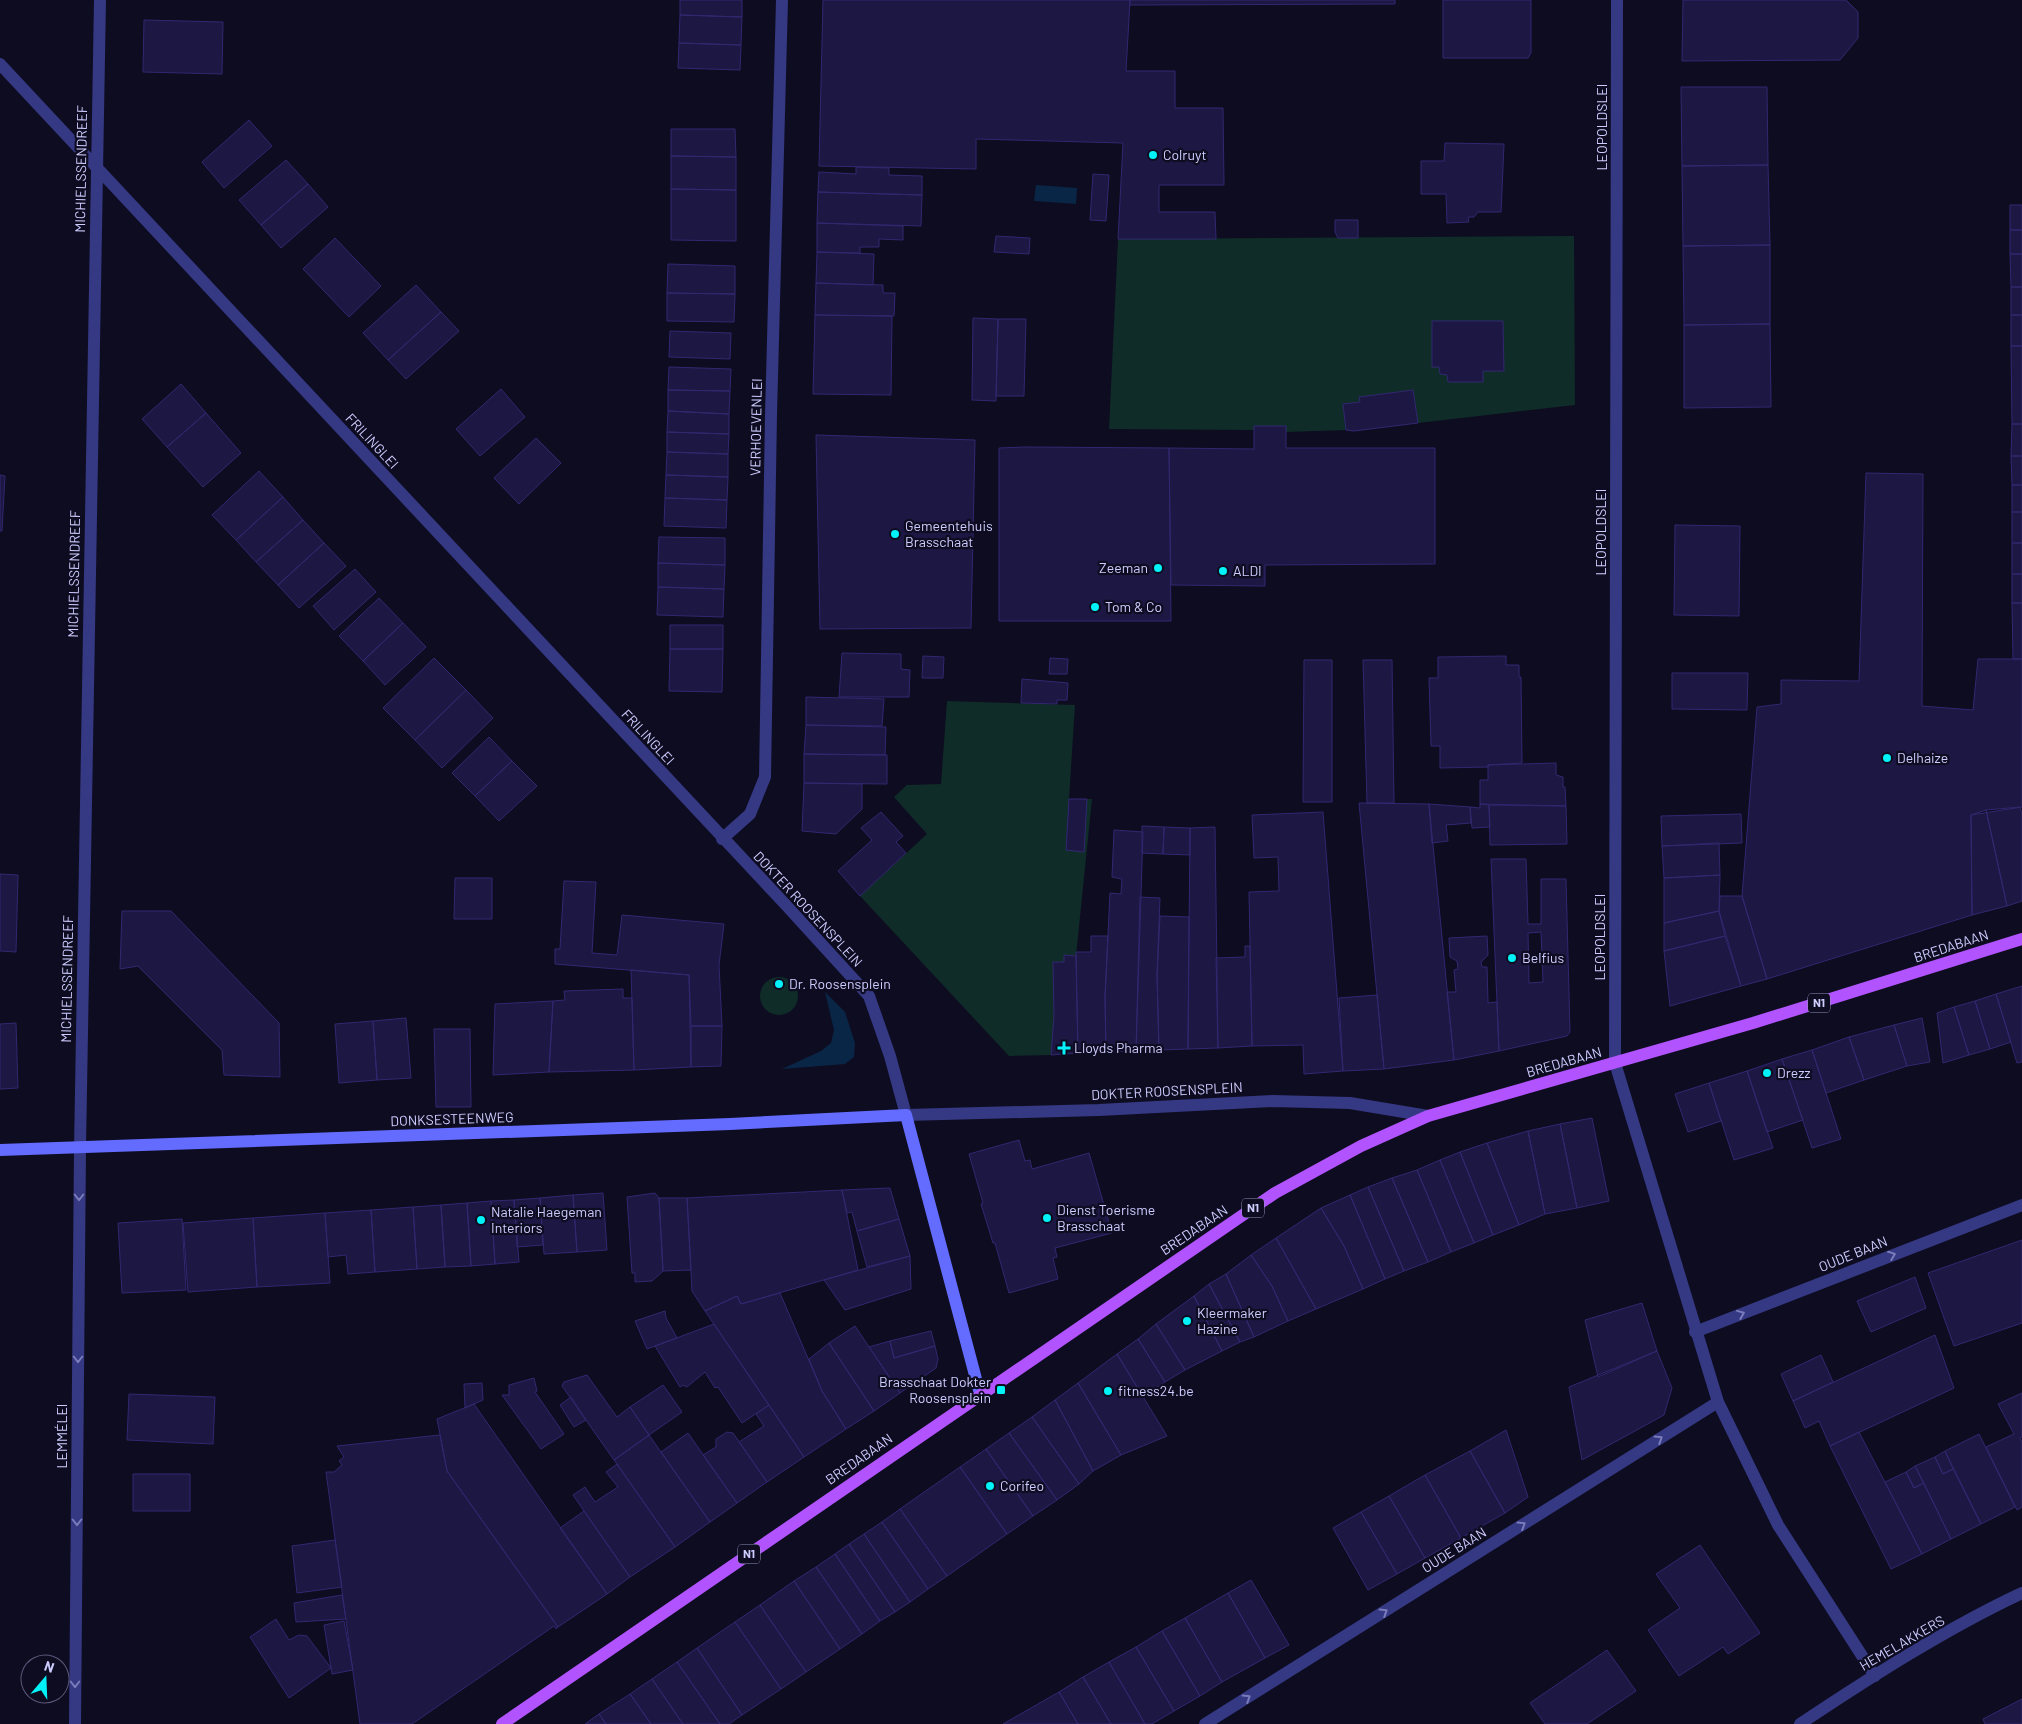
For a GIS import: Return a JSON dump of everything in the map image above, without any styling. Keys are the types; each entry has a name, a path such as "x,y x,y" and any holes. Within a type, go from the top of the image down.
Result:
{"main road":[{"name":"BREDABAAN","path":"502,1724 1275,1193 1361,1146 1428,1116 1615,1063 2022,939"}],"street":[{"name":"MICHIELSSENDREEF","path":"80,1148 100,0"},
{"name":"VERHOEVENLEI","path":"722,839 750,814 765,776 771,425 782,0"},
{"name":"LEOPOLDSLEI","path":"1615,1063 1617,0"},
{"name":"FRILINGLEI","path":"0,64 722,839"},
{"name":"DOKTER ROOSENSPLEIN","path":"722,839 785,904 869,996 890,1056 980,1394"},
{"path":"1615,1063 1695,1332 1718,1402 1778,1525 1875,1676"},
{"name":"DOKTER ROOSENSPLEIN","path":"906,1115 1099,1110 1273,1101 1350,1103 1428,1116"},
{"name":"DONKSESTEENWEG","path":"0,1150 730,1124 906,1115"},
{"name":"LEMMÉLEI","path":"75,1724 80,1148"},
{"name":"OUDE BAAN","path":"1695,1332 2022,1205"},
{"name":"OUDE BAAN","path":"1205,1724 1718,1402"},
{"name":"HEMELAKKERS","path":"1800,1724 1875,1676 1999,1603 2022,1592"}],"green space":[{"path":"1574,236 1575,405 1418,423 1413,390 1359,397 1360,402 1343,404 1346,430 1286,432 1285,426 1254,426 1254,430 1109,429 1118,239"},
{"path":"947,701 1075,705 1069,799 1092,799 1076,956 1065,955 1064,962 1053,962 1054,1017 1051,1055 1009,1056 860,896 927,834 894,797 907,785 941,784"},
{"path":"779,977 792,983 798,996 792,1009 779,1015 766,1009 760,996 766,983"}],"water":[{"path":"1036,185 1077,188 1076,204 1034,201"},
{"path":"825,992 845,1012 855,1043 854,1057 845,1064 782,1069 821,1051 831,1043 834,1030"}],"building":[{"path":"680,0 742,0 742,17 680,15"},
{"path":"823,0 1130,0 1126,71 1175,71 1175,108 1223,108 1224,185 1159,185 1159,212 1215,212 1216,239 1118,239 1123,143 976,139 976,169 819,166"},
{"path":"1130,0 1395,0 1395,4 1130,5"},
{"path":"1443,0 1531,0 1531,53 1528,58 1443,58"},
{"path":"1683,0 1846,0 1858,12 1858,38 1840,60 1682,61"},
{"path":"680,15 742,17 741,45 679,43"},
{"path":"144,20 223,22 222,74 143,72"},
{"path":"679,43 741,45 740,70 678,68"},
{"path":"1681,87 1767,87 1768,165 1682,166"},
{"path":"249,120 272,146 224,188 202,162"},
{"path":"671,129 735,129 736,157 671,156"},
{"path":"1445,143 1504,144 1501,212 1478,212 1474,217 1468,217 1469,222 1447,223 1446,194 1421,194 1421,161 1444,161"},
{"path":"671,156 736,157 736,190 671,189"},
{"path":"286,160 308,184 261,225 239,200"},
{"path":"1768,165 1770,245 1683,246 1682,166"},
{"path":"856,167 889,168 889,175 922,176 922,195 818,192 819,172 856,174"},
{"path":"1093,174 1109,175 1106,221 1090,220"},
{"path":"308,184 328,207 281,248 261,225"},
{"path":"671,189 736,190 736,241 671,240"},
{"path":"818,192 922,195 921,226 817,223"},
{"path":"2010,205 2022,205 2022,230 2010,230"},
{"path":"1335,220 1358,220 1358,238 1338,238 1335,232"},
{"path":"817,223 903,226 903,240 879,239 879,247 860,247 860,253 817,252"},
{"path":"2010,230 2022,230 2022,254 2010,254"},
{"path":"996,236 1030,238 1029,254 994,252"},
{"path":"335,238 381,286 349,317 303,269"},
{"path":"1770,245 1770,324 1684,325 1683,246"},
{"path":"817,252 874,254 873,285 816,283"},
{"path":"2010,254 2022,254 2022,287 2011,287"},
{"path":"668,264 735,266 735,294 667,293"},
{"path":"816,283 883,285 883,293 895,293 894,316 815,315"},
{"path":"416,285 441,312 388,360 363,333"},
{"path":"2011,287 2022,287 2022,315 2011,315"},
{"path":"667,293 735,294 734,322 667,321"},
{"path":"441,312 459,331 406,379 388,360"},
{"path":"815,315 892,316 891,395 813,394"},
{"path":"2011,315 2022,315 2022,346 2011,346"},
{"path":"973,318 998,319 996,401 972,400"},
{"path":"998,319 1026,319 1024,396 996,396"},
{"path":"1432,321 1503,321 1504,371 1483,371 1483,382 1448,382 1447,375 1440,374 1439,367 1432,367"},
{"path":"1770,324 1771,407 1684,408 1684,325"},
{"path":"670,331 731,333 730,359 669,357"},
{"path":"2011,346 2022,346 2022,424 2012,424"},
{"path":"669,367 731,369 730,391 668,390"},
{"path":"181,384 206,413 167,447 142,419"},
{"path":"501,389 525,417 480,456 456,429"},
{"path":"668,390 730,391 729,414 668,411"},
{"path":"1413,390 1418,423 1354,431 1346,430 1343,404 1360,402 1359,397"},
{"path":"668,411 729,414 729,434 667,432"},
{"path":"206,413 241,453 203,487 167,447"},
{"path":"2012,424 2022,424 2022,456 2011,456"},
{"path":"1254,426 1286,426 1286,448 1435,448 1435,564 1265,565 1265,586 1171,585 1169,448 1254,449"},
{"path":"667,432 729,434 728,454 667,452"},
{"name":"Gemeentehuis Brasschaat","path":"816,435 975,440 971,628 820,629"},
{"path":"536,438 561,463 519,504 494,478"},
{"path":"999,448 1169,448 1171,621 999,621"},
{"path":"667,452 728,454 728,477 666,475"},
{"path":"2011,456 2022,456 2022,485 2012,485"},
{"path":"259,471 283,497 236,540 212,515"},
{"name":"Delhaize","path":"1866,473 1923,474 1922,706 1973,710 1978,659 2022,659 2022,807 1971,815 1972,915 1767,979 1742,896 1757,707 1781,704 1781,680 1859,681"},
{"path":"0,475 5,476 2,531 0,531"},
{"path":"666,475 728,477 727,500 665,498"},
{"path":"2012,485 2022,485 2022,512 2012,512"},
{"path":"283,497 303,520 256,562 236,540"},
{"path":"665,498 727,500 726,528 664,526"},
{"path":"2012,512 2022,512 2022,543 2012,543"},
{"path":"303,520 324,543 278,585 256,562"},
{"path":"1675,525 1740,526 1739,616 1674,615"},
{"path":"659,537 725,538 725,565 658,563"},
{"path":"324,543 346,566 299,608 278,585"},
{"path":"2012,543 2022,543 2022,574 2012,574"},
{"path":"658,563 725,565 724,589 658,587"},
{"path":"355,569 376,592 334,630 313,606"},
{"path":"2012,574 2022,574 2022,603 2012,603"},
{"path":"658,587 724,589 723,617 657,615"},
{"path":"379,598 403,623 363,661 339,636"},
{"path":"2012,603 2022,603 2022,659 2013,659"},
{"path":"403,623 426,647 385,685 363,661"},
{"path":"670,625 723,625 723,649 670,649"},
{"path":"670,649 723,649 722,692 669,691"},
{"path":"842,653 901,654 901,669 910,670 909,697 839,697"},
{"path":"923,656 944,657 943,678 922,678"},
{"path":"1506,656 1506,665 1519,665 1519,677 1521,677 1522,763 1488,765 1488,767 1440,768 1440,746 1431,746 1429,678 1438,678 1438,657"},
{"path":"434,658 466,690 415,740 383,708"},
{"path":"1050,658 1068,659 1067,674 1049,674"},
{"path":"1304,660 1332,660 1332,802 1303,802"},
{"path":"1363,660 1392,660 1394,803 1367,803"},
{"path":"1672,673 1748,673 1747,710 1672,709"},
{"path":"1022,679 1068,683 1067,700 1057,700 1057,704 1021,703"},
{"path":"466,690 493,718 442,768 415,740"},
{"path":"806,697 884,699 882,726 806,725"},
{"path":"806,725 886,727 885,755 804,754"},
{"path":"489,737 512,761 475,796 452,773"},
{"path":"804,754 887,755 887,784 804,783"},
{"path":"512,761 537,786 499,821 475,796"},
{"path":"1556,763 1556,775 1563,777 1566,806 1480,804 1480,780 1488,780 1488,765"},
{"path":"804,783 862,784 862,809 836,834 802,831"},
{"path":"1069,799 1087,799 1084,852 1066,850"},
{"path":"1359,803 1429,804 1454,1060 1384,1069"},
{"path":"1429,804 1470,807 1471,823 1446,825 1448,841 1432,843"},
{"path":"1480,804 1489,805 1490,827 1472,828 1470,807 1480,808"},
{"path":"1489,805 1566,806 1567,844 1490,845"},
{"path":"2020,807 2022,815 2022,901 2007,906 1986,810"},
{"path":"1986,810 2007,906 1972,915 1971,815"},
{"path":"881,812 903,836 896,842 906,853 860,896 838,871 872,840 861,828"},
{"path":"1323,812 1343,1071 1304,1074 1303,1045 1252,1046 1249,892 1279,891 1278,857 1254,858 1252,815"},
{"path":"1741,814 1742,843 1662,846 1661,816"},
{"path":"1142,826 1164,827 1163,854 1142,853"},
{"path":"1164,827 1190,828 1190,855 1163,854"},
{"path":"1215,827 1218,1048 1188,1049 1190,828"},
{"path":"1114,830 1143,832 1136,1051 1106,1052 1105,997 1110,893 1121,894 1122,879 1112,877"},
{"path":"1719,843 1720,875 1664,878 1662,846"},
{"name":"Belfius","path":"1491,859 1526,859 1528,924 1541,924 1541,879 1566,879 1570,1032 1567,1036 1499,1051","holes":["1541,932 1543,982 1529,983 1528,933"]},
{"path":"0,874 18,875 16,952 0,951"},
{"path":"1720,875 1719,911 1664,923 1664,878"},
{"path":"455,878 492,878 492,919 454,919"},
{"path":"564,881 596,882 592,953 617,955 622,915 724,924 719,965 722,1026 691,1026 689,975 555,964 555,949 560,949"},
{"path":"1720,896 1742,896 1767,979 1741,986 1719,911"},
{"path":"1140,897 1160,898 1157,975 1159,1050 1136,1051"},
{"path":"122,911 171,911 279,1023 280,1077 224,1075 222,1050 138,966 120,969"},
{"path":"1719,911 1725,936 1664,951 1664,923"},
{"path":"1160,916 1189,917 1188,1049 1159,1050 1157,975"},
{"path":"1091,936 1108,936 1105,997 1106,1052 1078,1053 1076,952 1091,952"},
{"path":"1487,936 1488,955 1481,962 1482,967 1487,967 1488,1003 1497,1002 1499,1051 1454,1060 1447,992 1456,992 1454,970 1458,969 1457,961 1450,957 1449,938"},
{"path":"1725,936 1741,986 1670,1006 1664,951"},
{"path":"1245,946 1250,946 1252,1046 1218,1048 1216,958 1245,957"},
{"path":"1064,955 1076,956 1078,1053 1051,1055 1054,1017 1053,962 1064,962"},
{"path":"631,970 689,975 691,1067 634,1070"},
{"path":"2022,986 2022,1062 2017,1063 1996,994"},
{"path":"623,989 623,998 632,998 634,1070 549,1072 553,1001 565,1000 564,991"},
{"path":"1996,994 2011,1042 1990,1049 1975,1001"},
{"path":"1377,995 1384,1069 1343,1071 1339,998"},
{"path":"553,1001 549,1072 493,1075 495,1004"},
{"path":"1975,1001 1990,1049 1969,1055 1954,1007"},
{"path":"1954,1007 1969,1055 1943,1063 1937,1013"},
{"path":"406,1018 411,1078 377,1080 373,1021"},
{"path":"1922,1018 1930,1062 1907,1066 1894,1025"},
{"path":"373,1021 377,1080 339,1083 335,1024"},
{"path":"16,1023 18,1088 0,1089 0,1024"},
{"path":"1894,1025 1907,1066 1864,1080 1849,1037"},
{"path":"691,1026 722,1026 721,1066 691,1067"},
{"path":"434,1029 470,1029 471,1107 436,1107"},
{"path":"1849,1037 1864,1080 1826,1093 1812,1050"},
{"path":"1812,1050 1841,1139 1812,1148 1782,1059"},
{"path":"1782,1059 1803,1120 1767,1132 1747,1071"},
{"path":"1747,1071 1773,1148 1734,1160 1709,1083"},
{"path":"1709,1083 1721,1121 1688,1132 1675,1094"},
{"path":"1592,1118 1609,1201 1577,1208 1560,1124"},
{"path":"1560,1124 1577,1208 1545,1214 1528,1131"},
{"path":"1528,1131 1545,1214 1519,1225 1487,1143"},
{"name":"Dienst Toerisme Brasschaat","path":"1019,1140 1025,1161 1030,1160 1032,1169 1089,1153 1112,1233 1055,1248 1057,1257 1053,1258 1058,1279 1009,1293 995,1243 993,1243 981,1204 983,1203 969,1154"},
{"path":"1487,1143 1519,1225 1493,1235 1460,1152"},
{"path":"1460,1152 1493,1235 1474,1243 1440,1160"},
{"path":"1440,1160 1474,1243 1451,1252 1417,1170"},
{"path":"1417,1170 1451,1252 1428,1262 1392,1178"},
{"path":"1392,1178 1428,1262 1404,1271 1368,1187"},
{"path":"1368,1187 1404,1271 1385,1279 1350,1195"},
{"path":"890,1188 899,1219 857,1231 852,1212 847,1213 842,1190"},
{"path":"842,1190 858,1270 741,1304 737,1296 705,1311 692,1291 687,1198"},
{"path":"603,1193 607,1250 577,1252 573,1195"},
{"path":"655,1193 659,1198 663,1271 652,1281 635,1282 635,1273 632,1273 627,1197"},
{"path":"573,1195 577,1252 544,1254 540,1198"},
{"path":"1350,1195 1385,1279 1363,1289 1344,1246 1321,1208"},
{"path":"540,1198 543,1245 517,1247 514,1200"},
{"path":"659,1198 687,1198 691,1270 663,1271"},
{"path":"514,1200 519,1262 495,1264 491,1201"},
{"path":"491,1201 495,1264 471,1266 467,1203"},
{"path":"467,1203 471,1266 445,1267 441,1205"},
{"path":"441,1205 445,1267 417,1269 413,1207"},
{"path":"413,1207 417,1269 375,1272 371,1210"},
{"path":"1321,1208 1344,1246 1363,1289 1316,1309 1276,1238"},
{"path":"371,1210 375,1272 348,1274 346,1255 328,1257 325,1213"},
{"path":"325,1213 330,1283 257,1287 253,1218"},
{"path":"253,1218 257,1287 188,1292 183,1223"},
{"path":"182,1219 186,1290 122,1293 118,1223"},
{"path":"899,1219 910,1256 867,1267 857,1231"},
{"path":"1276,1238 1316,1309 1288,1321 1272,1286 1251,1255"},
{"path":"2022,1240 2022,1323 1954,1346 1928,1273"},
{"path":"1251,1255 1272,1286 1288,1321 1254,1337 1226,1274"},
{"path":"910,1256 911,1289 845,1310 824,1280"},
{"path":"1226,1274 1254,1337 1240,1342 1209,1284"},
{"path":"1915,1277 1926,1308 1871,1332 1857,1301"},
{"path":"1209,1284 1240,1342 1222,1351 1194,1296"},
{"path":"780,1293 822,1391 846,1429 804,1457 705,1311 737,1296 741,1304"},
{"path":"1194,1296 1222,1351 1185,1370 1156,1324"},
{"path":"1642,1303 1657,1351 1598,1377 1585,1320"},
{"path":"665,1311 666,1318 677,1338 647,1349 635,1321"},
{"path":"714,1324 769,1405 742,1423 718,1387 715,1388 705,1372 687,1387 683,1385 680,1387 655,1346"},
{"path":"1156,1324 1185,1370 1165,1382 1138,1339"},
{"path":"855,1326 900,1393 874,1411 829,1343"},
{"path":"931,1331 935,1346 894,1358 890,1341"},
{"path":"1935,1335 1954,1388 1830,1446 1819,1421 1805,1428 1793,1401"},
{"path":"1138,1339 1165,1382 1143,1397 1117,1354"},
{"path":"890,1341 894,1358 935,1346 938,1359 936,1368 900,1393 869,1347"},
{"path":"829,1343 874,1411 846,1429 822,1391 809,1359"},
{"path":"1657,1351 1672,1388 1664,1415 1582,1460 1569,1387"},
{"path":"1117,1354 1167,1436 1121,1455 1078,1383"},
{"path":"1821,1355 1833,1382 1793,1401 1781,1374"},
{"path":"587,1375 617,1417 630,1407 649,1435 614,1460 562,1386 564,1382"},
{"path":"534,1378 537,1391 535,1392 564,1434 541,1449 502,1395 509,1395 509,1385"},
{"path":"482,1383 483,1400 465,1408 464,1384"},
{"path":"1078,1383 1121,1455 1093,1471 1055,1400"},
{"path":"663,1385 682,1412 649,1435 630,1407"},
{"path":"2022,1393 2022,1437 2020,1438 2022,1442 2022,1507 2017,1510 1986,1447 2014,1434 1998,1404"},
{"path":"129,1394 215,1397 213,1444 127,1440"},
{"path":"571,1397 586,1420 574,1427 560,1405"},
{"path":"1055,1400 1093,1471 1079,1484 1032,1417"},
{"path":"474,1404 607,1594 558,1627 447,1471 437,1419"},
{"path":"769,1405 804,1457 767,1482 739,1442 764,1426 756,1414"},
{"path":"1032,1417 1079,1484 1057,1500 1009,1433"},
{"path":"1506,1430 1528,1497 1505,1513 1470,1451"},
{"path":"727,1432 733,1433 767,1482 737,1503 703,1455 716,1447 716,1439"},
{"path":"1859,1432 1922,1554 1891,1569 1830,1446"},
{"path":"688,1433 737,1503 710,1522 661,1452"},
{"path":"1009,1433 1057,1500 1033,1516 986,1449"},
{"path":"1979,1434 2015,1507 1981,1524 1945,1451"},
{"path":"440,1435 447,1471 558,1627 556,1629 554,1626 412,1724 360,1724 326,1472 334,1472 342,1465 339,1461 344,1457 337,1446"},
{"path":"649,1435 710,1522 675,1547 614,1460"},
{"path":"986,1449 1033,1516 1007,1534 960,1467"},
{"path":"1470,1451 1505,1513 1461,1538 1425,1475"},
{"path":"1945,1451 1953,1469 1943,1474 1935,1457"},
{"path":"1935,1457 1943,1474 1953,1469 1981,1524 1951,1539 1915,1466"},
{"path":"617,1464 675,1547 630,1577 573,1495 585,1487 595,1502 618,1487 606,1472"},
{"path":"1915,1466 1924,1483 1914,1488 1906,1472"},
{"path":"960,1467 1007,1534 947,1576 900,1509"},
{"path":"1906,1472 1914,1488 1924,1483 1951,1539 1922,1554 1885,1482"},
{"path":"133,1474 190,1474 190,1511 133,1511"},
{"path":"1425,1475 1461,1538 1425,1558 1389,1496"},
{"path":"1389,1496 1425,1558 1397,1574 1361,1512"},
{"path":"900,1509 947,1576 928,1589 882,1522"},
{"path":"584,1511 630,1577 607,1594 560,1528"},
{"path":"1361,1512 1397,1574 1368,1590 1333,1528"},
{"path":"882,1522 928,1589 910,1602 864,1534"},
{"path":"864,1534 910,1602 895,1612 849,1544"},
{"path":"335,1540 342,1587 297,1593 292,1546"},
{"path":"849,1544 895,1612 880,1621 835,1554"},
{"path":"1700,1545 1760,1633 1728,1654 1723,1647 1679,1676 1648,1630 1680,1608 1656,1574"},
{"path":"835,1554 880,1621 862,1634 816,1567"},
{"path":"816,1567 862,1634 840,1649 794,1581"},
{"path":"1251,1580 1289,1645 1265,1658 1228,1593"},
{"path":"794,1581 840,1649 806,1672 760,1605"},
{"path":"1228,1593 1265,1658 1222,1682 1185,1618"},
{"path":"342,1595 346,1619 296,1622 294,1603"},
{"path":"760,1605 806,1672 781,1689 735,1622"},
{"path":"1185,1618 1222,1682 1200,1696 1162,1631"},
{"path":"276,1619 289,1640 299,1635 307,1636 331,1668 289,1698 250,1637"},
{"path":"344,1621 353,1670 332,1674 324,1625"},
{"path":"735,1622 781,1689 742,1715 697,1648"},
{"path":"1162,1631 1200,1696 1174,1711 1136,1647"},
{"path":"1136,1647 1174,1711 1152,1724 1145,1724 1109,1662"},
{"path":"697,1648 742,1715 729,1724 720,1724 677,1662"},
{"path":"1607,1650 1636,1691 1587,1724 1545,1724 1530,1703"},
{"path":"677,1662 720,1724 683,1724 652,1679"},
{"path":"1109,1662 1145,1724 1111,1724 1083,1677"},
{"path":"1083,1677 1111,1724 1078,1724 1059,1692"},
{"path":"652,1679 683,1724 651,1724 630,1694"},
{"path":"1059,1692 1078,1724 1003,1724"},
{"path":"630,1694 651,1724 606,1724 599,1714"},
{"path":"2022,1699 2022,1724 1985,1724 1983,1719"},
{"path":"599,1714 606,1724 585,1724"}],"place":[{"name":"Colruyt","path":"1153,155"},
{"name":"Gemeentehuis Brasschaat","path":"895,534"},
{"name":"Zeeman","path":"1158,568"},
{"name":"ALDI","path":"1223,571"},
{"name":"Tom & Co","path":"1095,607"},
{"name":"Delhaize","path":"1887,758"},
{"name":"Belfius","path":"1512,958"},
{"name":"Dr. Roosensplein","path":"779,984"},
{"name":"Lloyds Pharma","path":"1064,1048"},
{"name":"Drezz","path":"1767,1073"},
{"name":"Dienst Toerisme Brasschaat","path":"1047,1218"},
{"name":"Natalie Haegeman Interiors","path":"481,1220"},
{"name":"Kleermaker Hazine","path":"1187,1321"},
{"name":"Brasschaat Dokter Roosensplein","path":"1001,1390"},
{"name":"fitness24.be","path":"1108,1391"},
{"name":"Corifeo","path":"990,1486"}]}
